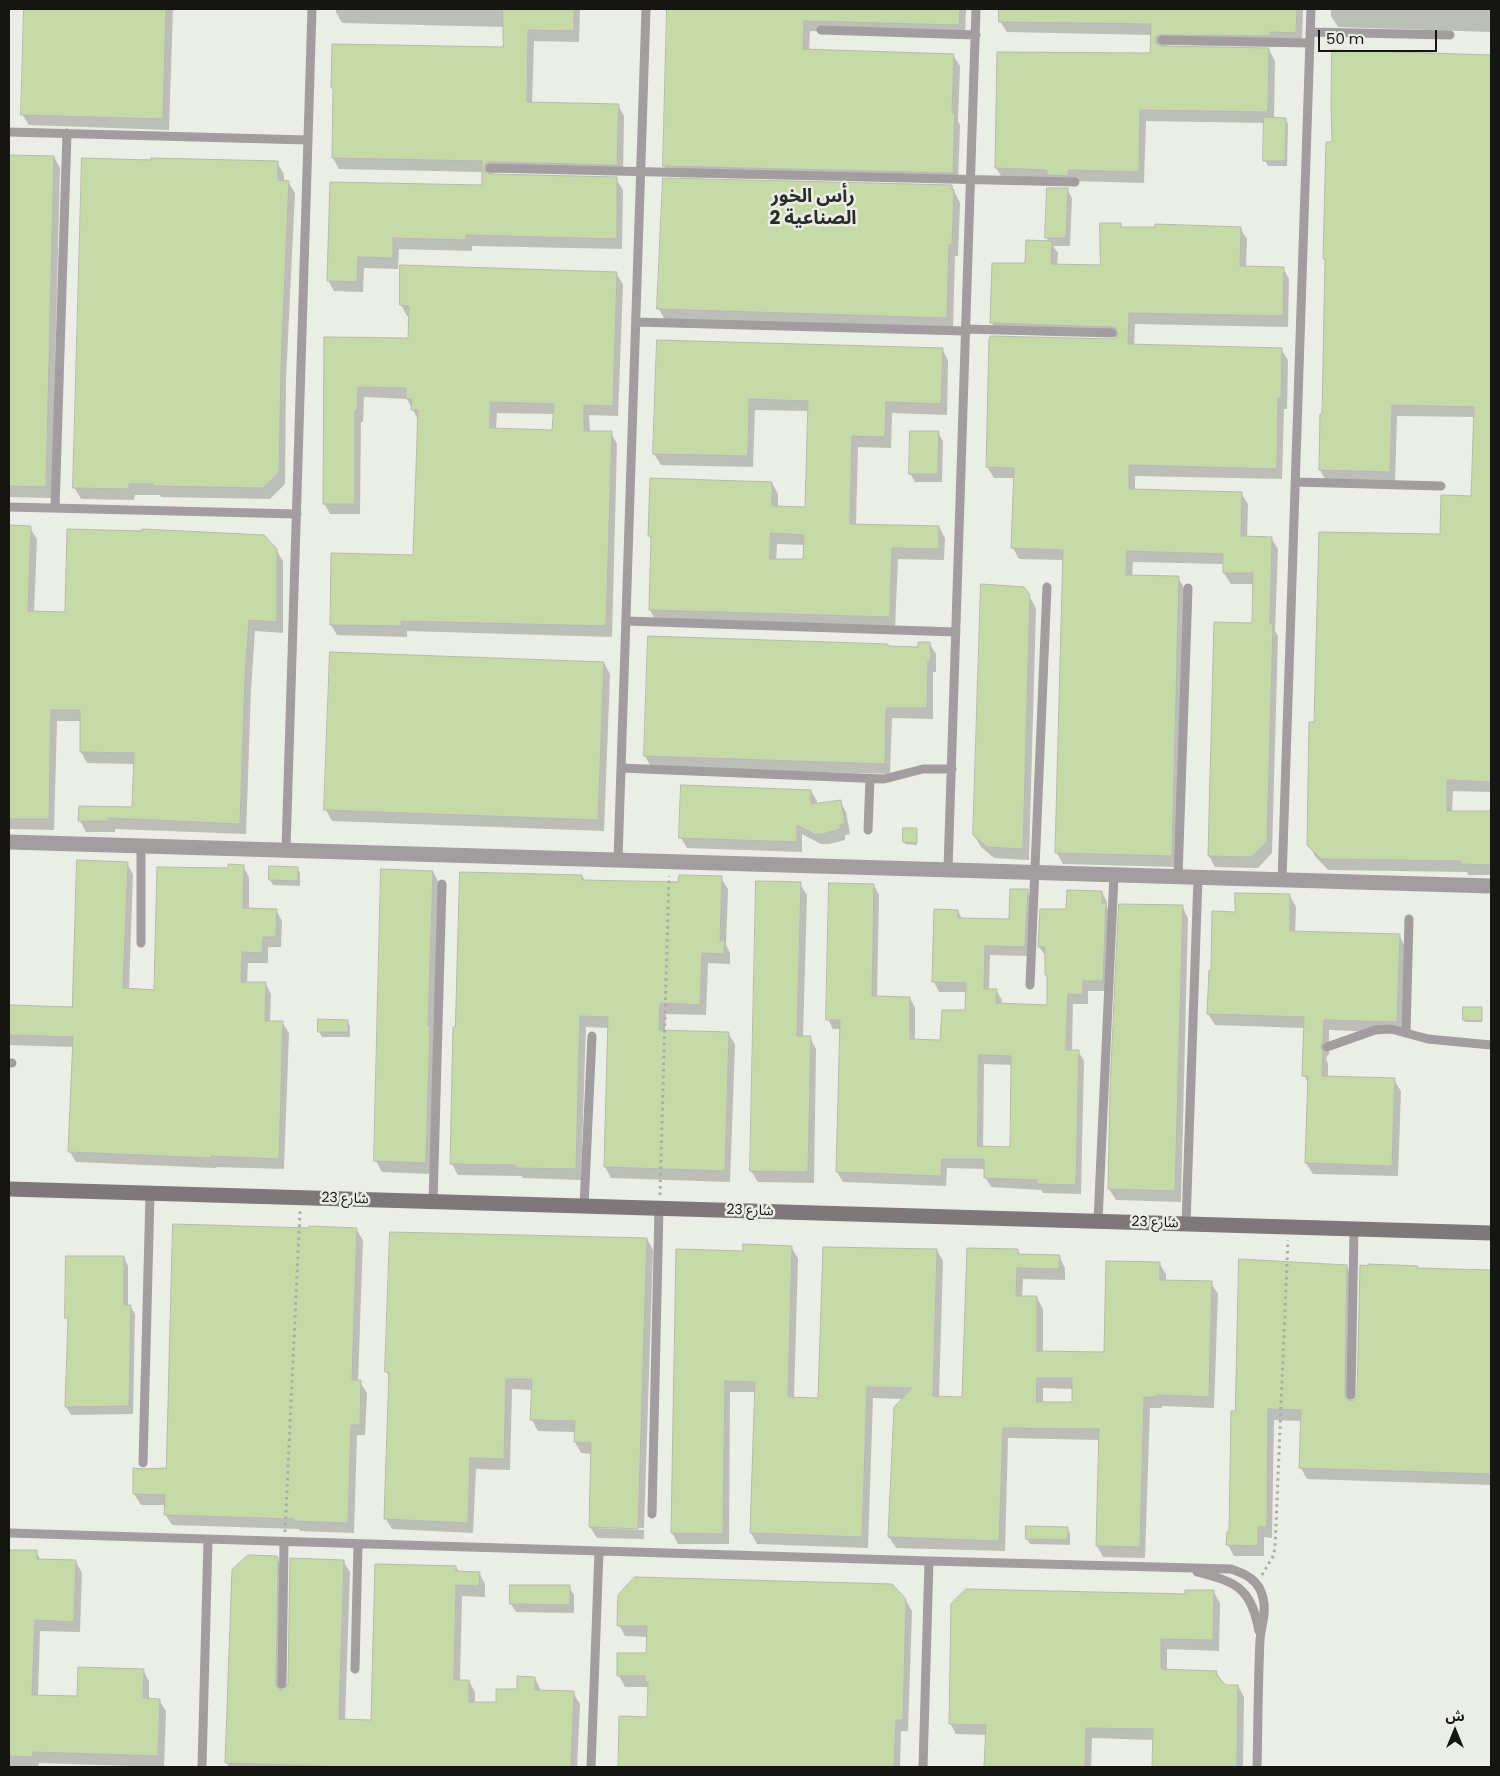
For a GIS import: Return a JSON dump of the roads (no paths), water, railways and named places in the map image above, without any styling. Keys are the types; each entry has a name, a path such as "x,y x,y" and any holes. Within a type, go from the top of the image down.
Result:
{"street":[{"path":"9,842 1491,886"},
{"name":"شارع 23","path":"9,1190 1491,1233"}],"lane":[{"path":"286,849 312,9"},
{"path":"618,859 646,9"},
{"path":"948,869 976,9"},
{"path":"1282,880 1310,9"},
{"path":"821,30 976,35"},
{"path":"1310,32 1450,36"},
{"path":"1162,40 1310,43"},
{"path":"9,132 308,140"},
{"path":"55,508 67,133"},
{"path":"490,168 1075,182"},
{"path":"636,322 1112,333"},
{"path":"1296,482 1441,486"},
{"path":"9,507 296,514"},
{"path":"1030,985 1047,586"},
{"path":"1178,877 1188,588"},
{"path":"626,622 956,632"},
{"path":"621,768 870,779 890,779 923,769 952,769"},
{"path":"868,830 870,779"},
{"path":"141,845 141,943"},
{"path":"1098,1221 1114,875"},
{"path":"1186,1224 1198,877"},
{"path":"433,1202 442,884"},
{"path":"1406,1033 1409,919"},
{"path":"1327,1047 1375,1030 1391,1029 1428,1039 1491,1044"},
{"path":"584,1206 592,1036"},
{"path":"142,1463 150,1194"},
{"path":"652,1514 659,1208"},
{"path":"1351,1395 1354,1229"},
{"path":"9,1534 1230,1569 1245,1574 1257,1583 1263,1597 1264,1613 1260,1637 1256,1767"},
{"path":"202,1767 208,1540"},
{"path":"282,1684 284,1542"},
{"path":"355,1669 358,1544"},
{"path":"591,1767 599,1551"},
{"path":"923,1767 928,1561"},
{"path":"1182,1568 1229,1581 1241,1589 1251,1600 1256,1614 1260,1637"}],"district":[{"name":"رأس الخور الصناعية 2","path":"813,208"}]}
